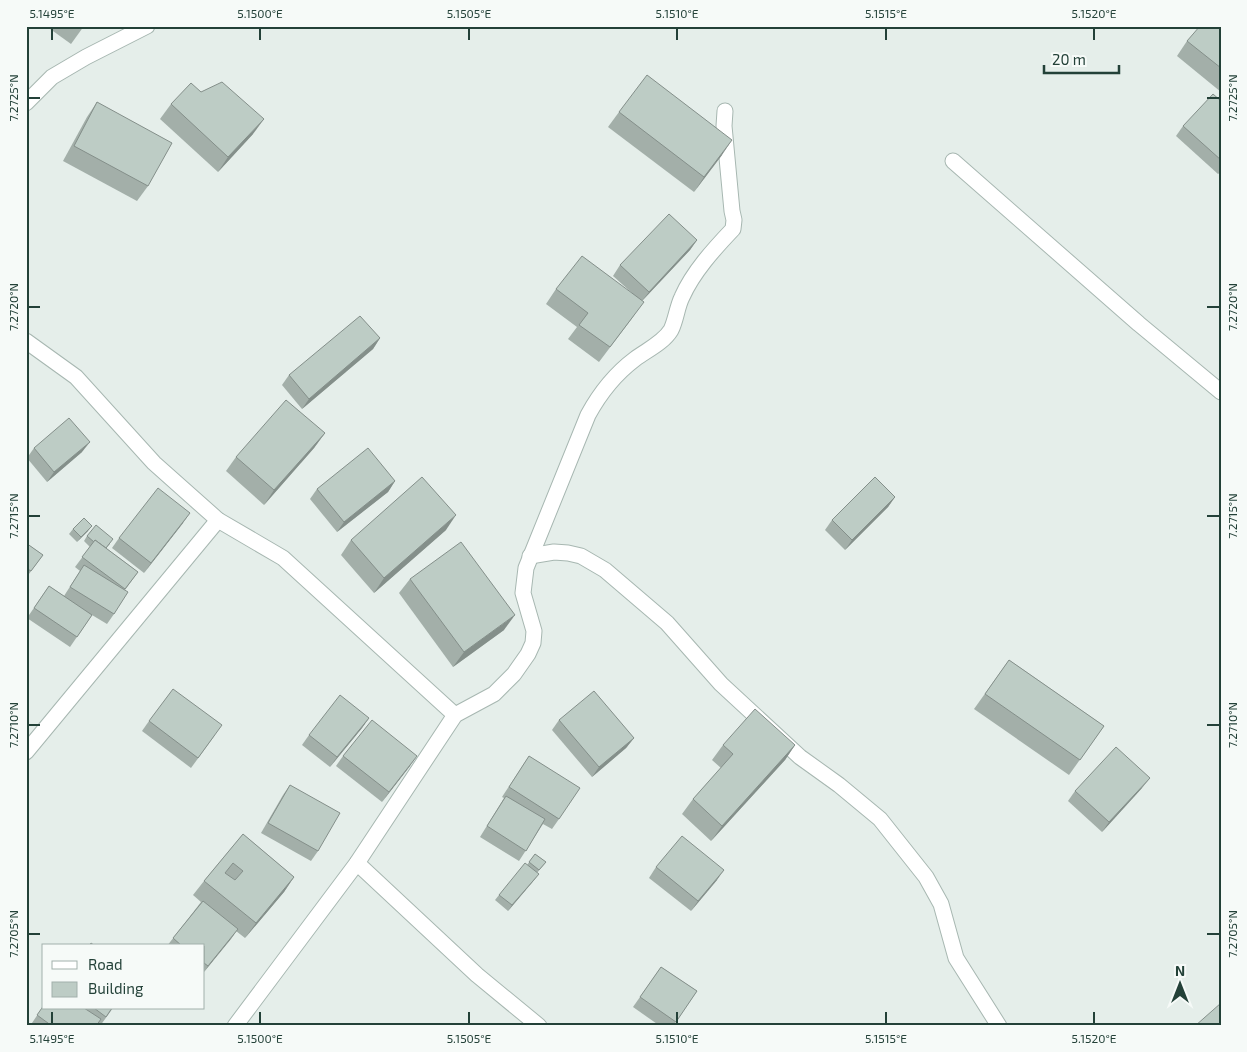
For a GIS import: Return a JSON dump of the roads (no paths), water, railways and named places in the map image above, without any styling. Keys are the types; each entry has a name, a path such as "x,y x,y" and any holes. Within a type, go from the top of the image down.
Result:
{"street":[{"path":"26,102 52,77 86,57 147,26"},
{"path":"236,1026 357,863 455,715 494,694 514,674 528,654 534,631 523,593 526,568 588,415 597,398 614,378 662,341 671,329 683,295 696,273 733,229 734,220 724,126 725,111"},
{"path":"954,162 1139,324 1221,392"},
{"path":"29,347 76,378 154,463 218,520 283,558 455,715"},
{"path":"26,752 218,520"},
{"path":"530,556 554,552 568,553 581,556 605,570 667,623 721,684 800,757 839,785 880,819 926,877 941,904 956,958 1000,1026"},
{"path":"357,863 477,975 539,1026"}]}
